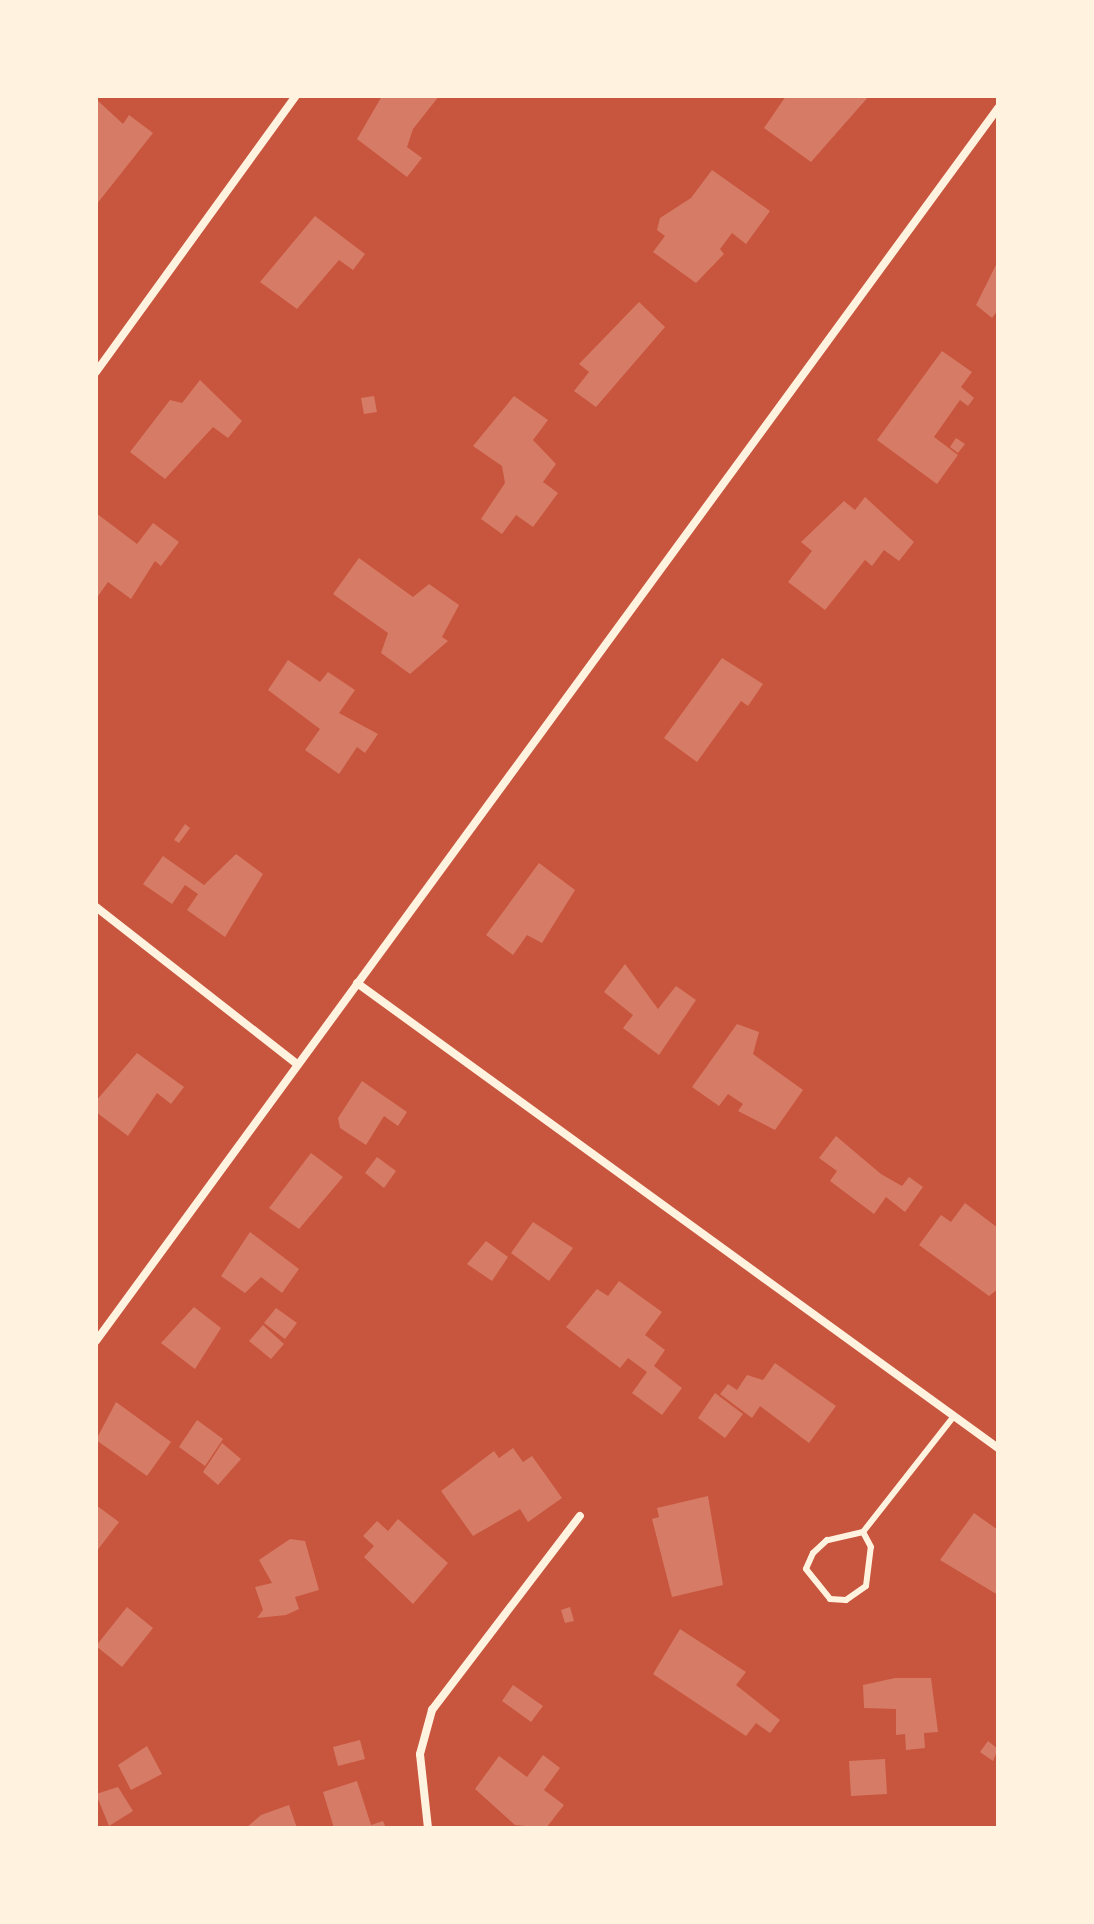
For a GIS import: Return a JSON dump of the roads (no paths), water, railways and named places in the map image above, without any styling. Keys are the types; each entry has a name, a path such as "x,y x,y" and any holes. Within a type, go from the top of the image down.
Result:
{"street":[{"path":"96,372 296,96"},
{"path":"96,1341 998,108"},
{"path":"96,907 297,1064"},
{"path":"357,983 998,1448"},
{"path":"428,1828 420,1754 432,1710 580,1516"}],"lane":[{"path":"863,1532 871,1547 866,1586 846,1600 830,1599 806,1569 813,1553 827,1540 863,1532 954,1416"}]}
